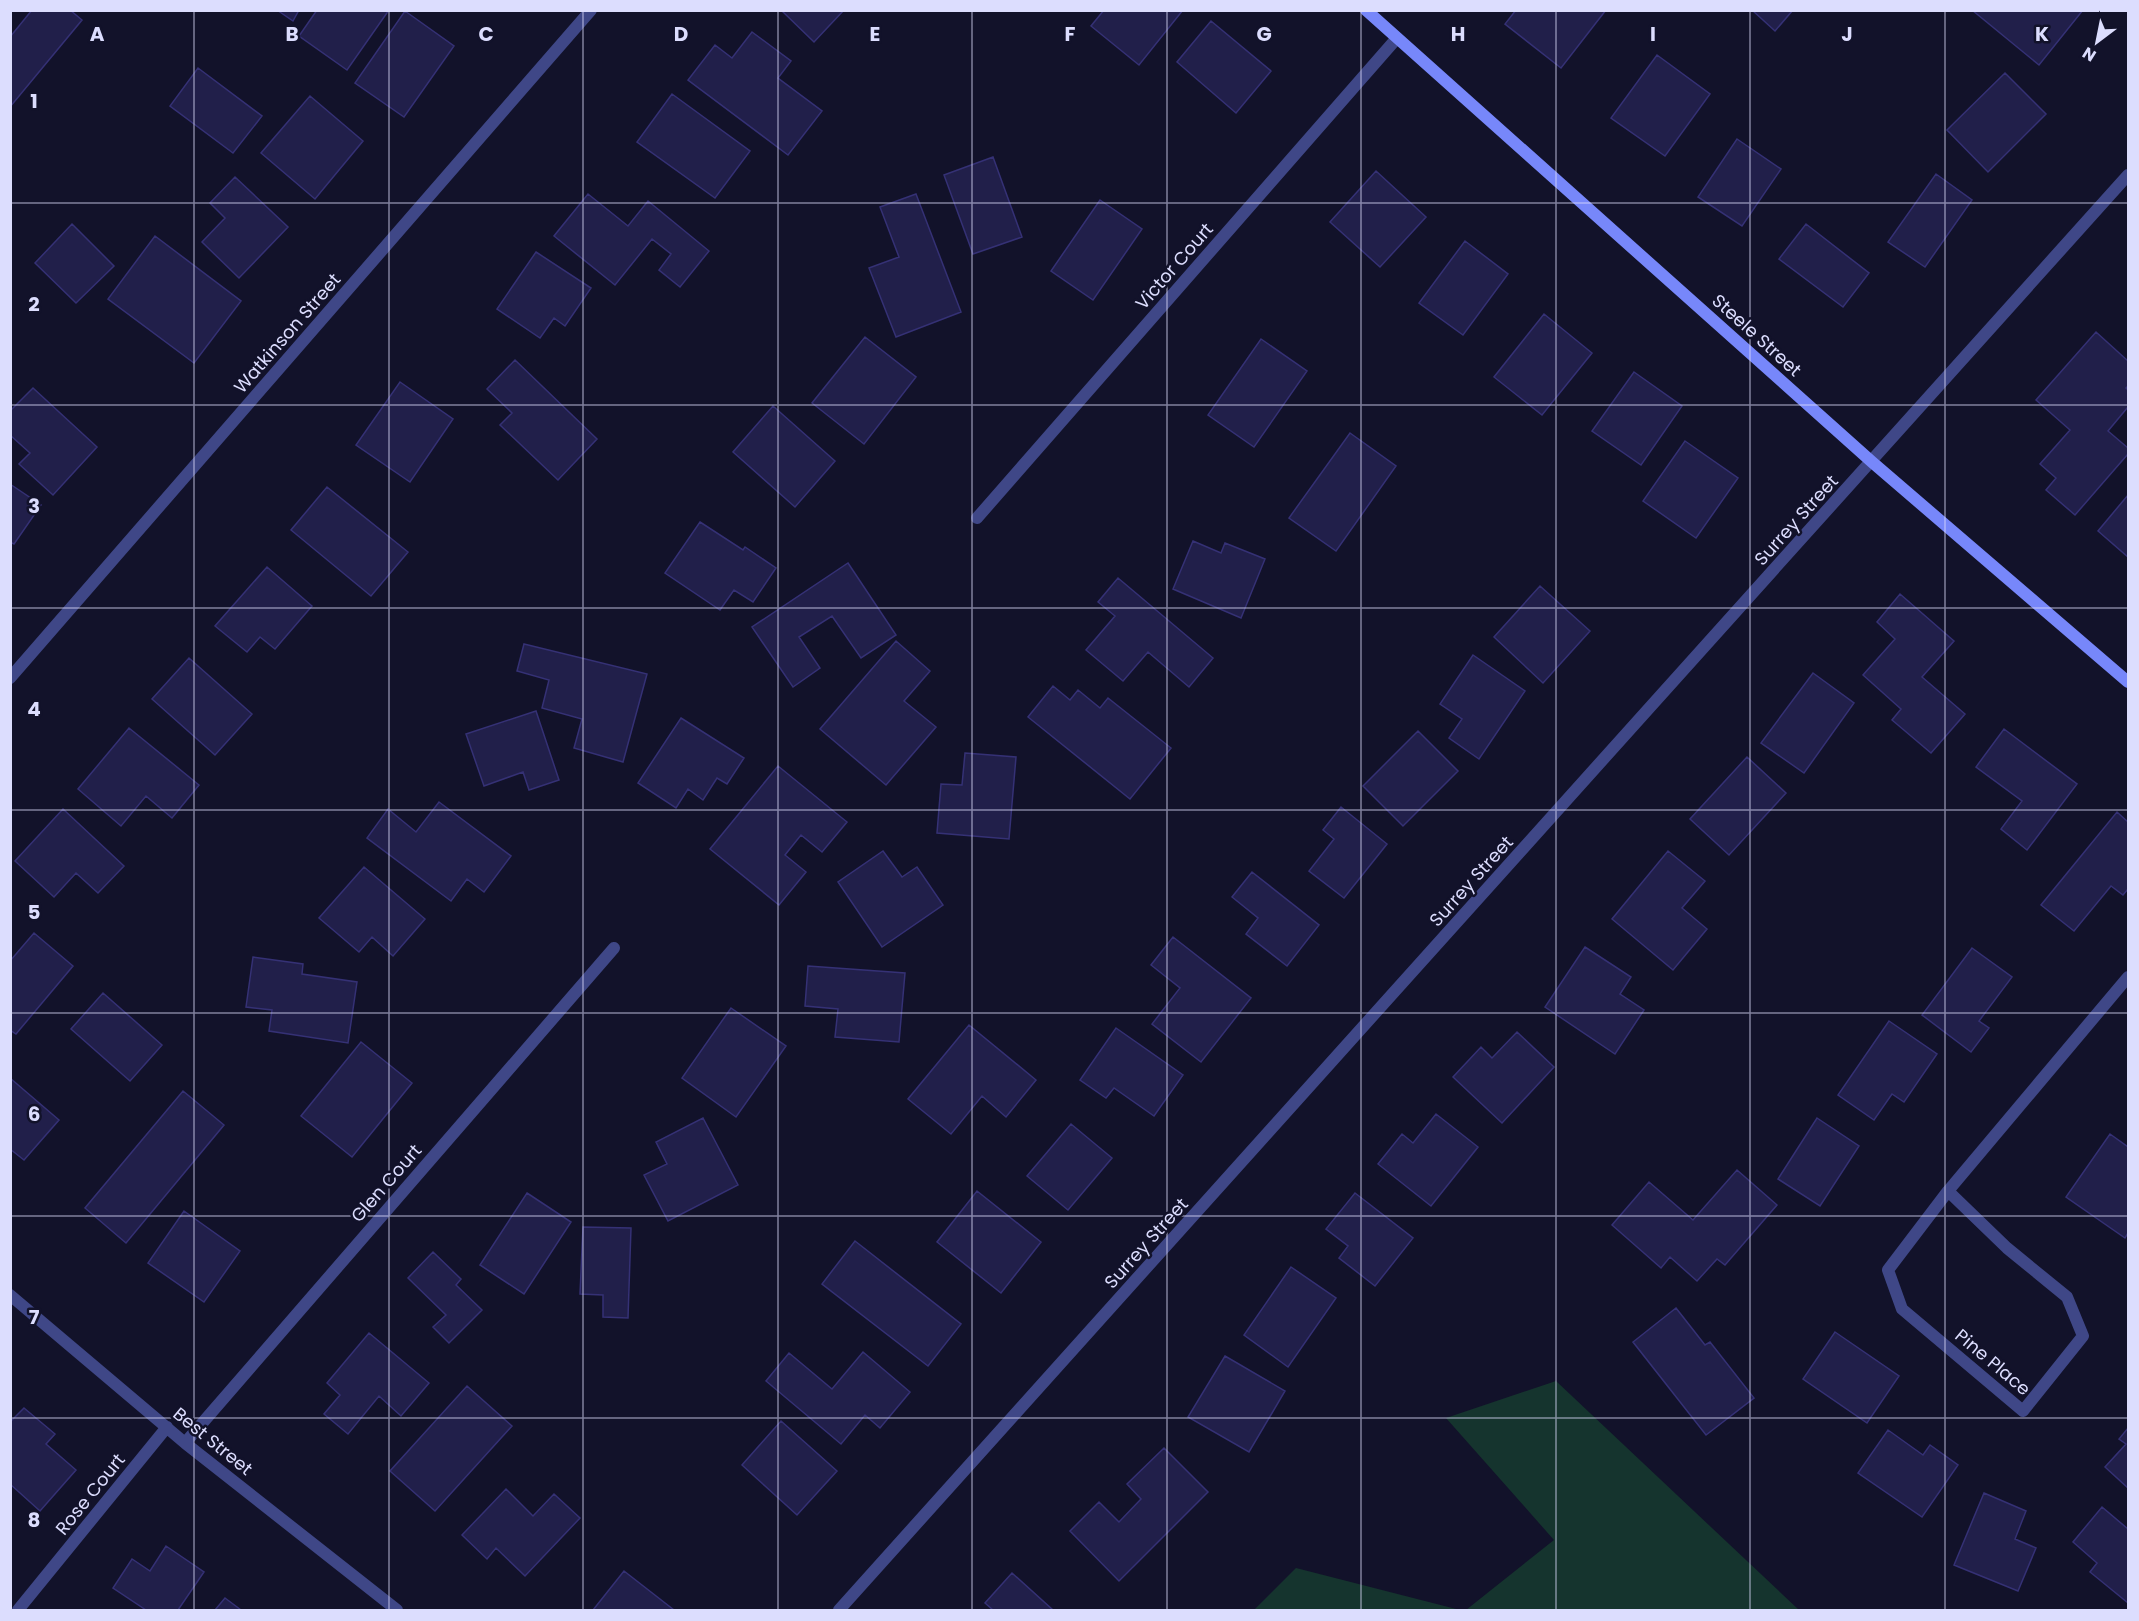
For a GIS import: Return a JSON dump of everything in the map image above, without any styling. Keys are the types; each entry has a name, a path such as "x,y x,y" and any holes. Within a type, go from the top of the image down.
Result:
{"street":[{"name":"Watkinson Street","path":"10,678 591,10"},
{"name":"Steele Street","path":"1366,10 1872,462 2128,682"},
{"name":"Victor Court","path":"977,518 1397,38"},
{"name":"Surrey Street","path":"839,1611 2128,175"},
{"name":"Glen Court","path":"184,1443 614,948"},
{"name":"Pine Place","path":"1948,1191 2007,1248 2067,1297 2083,1336 2024,1411 1902,1309 1888,1270 1948,1191 2128,977"},
{"name":"Best Street","path":"10,1295 184,1443 397,1611"},
{"name":"Rose Court","path":"18,1611 167,1427"}],"green space":[{"path":"1556,1381 1799,1610 1466,1610 1554,1540 1446,1418"},
{"path":"1296,1568 1460,1610 1254,1610"}],"building":[{"path":"32,10 70,10 82,20 10,107 10,37"},
{"path":"277,10 299,10 293,21"},
{"path":"317,10 389,10 347,70 299,36"},
{"path":"781,10 844,10 814,42"},
{"path":"1104,10 1183,10 1139,65 1091,26"},
{"path":"1516,10 1606,10 1561,68 1505,24"},
{"path":"1752,10 1793,10 1775,31"},
{"path":"1972,10 2083,10 2039,65"},
{"path":"405,11 454,46 404,117 355,83"},
{"path":"1211,21 1271,71 1236,113 1177,62"},
{"path":"752,32 791,61 778,78 822,111 788,155 688,80 715,45 732,58"},
{"path":"1657,55 1710,94 1665,156 1611,118"},
{"path":"198,68 262,116 233,153 170,106"},
{"path":"2005,73 2046,114 1988,172 1947,130"},
{"path":"672,94 750,151 715,198 637,142"},
{"path":"310,96 363,141 315,199 261,153"},
{"path":"1737,139 1781,169 1742,226 1698,197"},
{"path":"993,157 1022,237 973,254 944,175"},
{"path":"1376,171 1426,217 1380,267 1330,222"},
{"path":"1936,174 1972,200 1925,267 1888,242"},
{"path":"235,177 288,227 239,278 202,242 225,218 210,203"},
{"path":"588,194 628,226 648,201 709,251 680,287 659,270 671,254 652,239 615,285 554,236"},
{"path":"916,194 961,312 896,337 869,268 899,257 880,207"},
{"path":"1100,200 1142,229 1093,300 1051,271"},
{"path":"72,224 114,266 76,303 35,263"},
{"path":"1806,224 1869,273 1843,307 1779,259"},
{"path":"155,236 241,301 194,363 108,299"},
{"path":"1465,241 1508,274 1463,335 1419,303"},
{"path":"536,252 591,288 565,326 554,318 540,338 497,309"},
{"path":"1544,314 1592,353 1542,415 1494,377"},
{"path":"2096,332 2128,361 2128,386 2126,388 2128,407 2108,431 2128,448 2128,454 2075,515 2046,490 2056,478 2040,464 2070,430 2036,400"},
{"path":"865,337 916,377 864,444 812,403"},
{"path":"1261,339 1307,371 1254,447 1208,415"},
{"path":"515,360 597,439 558,480 500,425 512,413 487,389"},
{"path":"1634,372 1682,406 1641,465 1592,431"},
{"path":"400,382 453,419 410,482 356,445"},
{"path":"33,388 97,447 53,495 19,464 30,453 10,435 10,411"},
{"path":"773,406 835,461 795,507 733,452"},
{"path":"1350,433 1396,466 1336,551 1289,518"},
{"path":"1685,441 1738,478 1696,538 1643,501"},
{"path":"10,484 41,505 14,544 10,542"},
{"path":"327,487 408,552 371,596 291,530"},
{"path":"2128,495 2128,557 2098,531"},
{"path":"700,522 743,550 745,547 776,568 753,602 734,590 720,610 665,573"},
{"path":"1193,541 1221,553 1225,543 1265,559 1241,618 1173,589"},
{"path":"848,563 896,635 861,658 832,616 799,637 820,668 793,687 752,627"},
{"path":"267,567 312,606 275,649 260,637 247,652 215,626"},
{"path":"1118,578 1213,658 1189,687 1148,652 1123,681 1086,650 1115,616 1098,602"},
{"path":"1540,586 1590,631 1543,683 1494,637"},
{"path":"1900,594 1954,641 1922,677 1965,714 1931,753 1892,720 1901,709 1863,675 1895,639 1877,622"},
{"path":"896,641 930,671 904,701 936,727 886,785 820,729"},
{"path":"524,644 647,674 623,762 574,748 582,719 542,708 549,680 517,671"},
{"path":"1473,655 1525,691 1479,759 1449,738 1462,719 1440,704"},
{"path":"189,658 252,714 215,755 152,699"},
{"path":"1813,673 1854,703 1804,773 1761,743"},
{"path":"1053,686 1070,700 1078,690 1100,708 1108,698 1171,748 1130,799 1028,717"},
{"path":"536,711 559,780 529,790 523,772 484,786 466,734"},
{"path":"681,718 744,758 727,784 717,778 703,800 688,789 676,808 638,783"},
{"path":"129,728 199,785 172,818 146,796 121,826 78,789"},
{"path":"2004,729 2077,784 2027,850 2001,829 2022,801 1976,767"},
{"path":"1418,731 1458,771 1403,826 1363,786"},
{"path":"965,753 1016,757 1009,839 937,833 941,784 962,785"},
{"path":"1747,757 1786,793 1729,855 1690,819"},
{"path":"778,766 847,822 822,852 801,835 785,855 806,872 779,905 710,849"},
{"path":"439,802 511,856 484,892 467,879 451,901 367,838 388,809 416,832"},
{"path":"1341,807 1387,844 1344,898 1309,871 1334,839 1323,830"},
{"path":"63,809 124,866 98,893 76,873 54,897 15,861"},
{"path":"2117,812 2128,822 2128,889 2123,895 2111,886 2074,931 2041,905"},
{"path":"883,851 902,877 917,867 943,905 882,947 838,882"},
{"path":"1668,851 1705,881 1682,908 1707,929 1673,970 1612,919"},
{"path":"364,867 425,919 393,956 372,937 359,952 319,918"},
{"path":"1252,872 1319,925 1287,966 1246,934 1258,918 1232,897"},
{"path":"34,933 73,966 16,1034 10,1030 10,961"},
{"path":"1173,937 1251,998 1201,1062 1152,1024 1180,988 1151,965"},
{"path":"1585,947 1631,977 1620,994 1644,1010 1615,1054 1545,1007"},
{"path":"1972,948 2012,977 1979,1021 1989,1028 1971,1052 1922,1015"},
{"path":"253,957 303,964 302,974 357,982 348,1043 269,1031 272,1010 246,1007"},
{"path":"808,966 905,973 899,1042 835,1037 838,1009 805,1006"},
{"path":"103,993 162,1045 130,1081 71,1029"},
{"path":"731,1008 786,1046 736,1117 682,1078"},
{"path":"1889,1021 1937,1054 1904,1102 1892,1094 1874,1120 1838,1095"},
{"path":"969,1025 1036,1080 1006,1117 982,1096 951,1134 908,1099"},
{"path":"1116,1028 1183,1075 1154,1116 1114,1088 1106,1098 1080,1080"},
{"path":"1517,1032 1554,1067 1502,1123 1453,1077 1481,1047 1492,1058"},
{"path":"361,1042 412,1083 352,1157 301,1116"},
{"path":"10,1078 59,1120 24,1160 10,1149"},
{"path":"183,1091 224,1125 126,1243 85,1208"},
{"path":"1436,1114 1478,1147 1431,1206 1378,1164 1402,1134 1413,1143"},
{"path":"703,1118 738,1185 668,1221 644,1175 667,1164 656,1142"},
{"path":"1817,1118 1859,1146 1820,1206 1778,1179"},
{"path":"1071,1124 1112,1158 1068,1210 1027,1176"},
{"path":"2110,1134 2128,1147 2128,1233 2125,1238 2066,1197"},
{"path":"1737,1170 1777,1205 1725,1265 1717,1259 1697,1281 1670,1257 1661,1268 1612,1225 1649,1182 1693,1220"},
{"path":"977,1191 1041,1242 1001,1293 937,1242"},
{"path":"527,1193 571,1222 524,1294 480,1265"},
{"path":"1355,1193 1413,1238 1375,1286 1339,1258 1348,1246 1326,1229"},
{"path":"184,1211 240,1251 204,1302 148,1263"},
{"path":"583,1227 631,1228 628,1318 603,1317 603,1295 580,1294"},
{"path":"855,1241 961,1324 928,1366 822,1284"},
{"path":"433,1252 461,1279 456,1285 482,1310 449,1343 433,1327 446,1315 408,1278"},
{"path":"1291,1267 1336,1298 1288,1367 1244,1335"},
{"path":"1676,1308 1705,1345 1710,1342 1754,1398 1706,1435 1633,1342"},
{"path":"1835,1332 1899,1376 1867,1423 1803,1379"},
{"path":"369,1333 429,1383 401,1416 379,1396 348,1434 324,1414 340,1395 327,1383"},
{"path":"863,1352 910,1392 880,1428 865,1415 841,1444 766,1381 789,1353 832,1389"},
{"path":"1225,1356 1285,1391 1249,1452 1188,1417"},
{"path":"467,1386 512,1426 435,1511 390,1471"},
{"path":"24,1408 55,1434 46,1444 76,1470 40,1511 10,1484 10,1422"},
{"path":"781,1421 837,1471 797,1515 742,1465"},
{"path":"2128,1428 2128,1488 2105,1467 2126,1444 2119,1439"},
{"path":"1888,1430 1923,1455 1930,1445 1958,1465 1922,1517 1858,1473"},
{"path":"1164,1448 1208,1492 1119,1581 1070,1531 1099,1502 1119,1522 1141,1499 1127,1484"},
{"path":"506,1489 533,1516 554,1494 580,1518 525,1576 496,1548 487,1559 462,1535"},
{"path":"1984,1493 2026,1511 2015,1539 2036,1548 2018,1591 1954,1565"},
{"path":"2102,1507 2128,1529 2128,1603 2090,1572 2097,1563 2073,1542"},
{"path":"166,1546 204,1572 178,1610 146,1610 113,1588 132,1559 150,1571"},
{"path":"624,1571 674,1610 593,1610"},
{"path":"1012,1573 1053,1610 993,1610 985,1603"},
{"path":"225,1598 241,1610 215,1610"}]}
